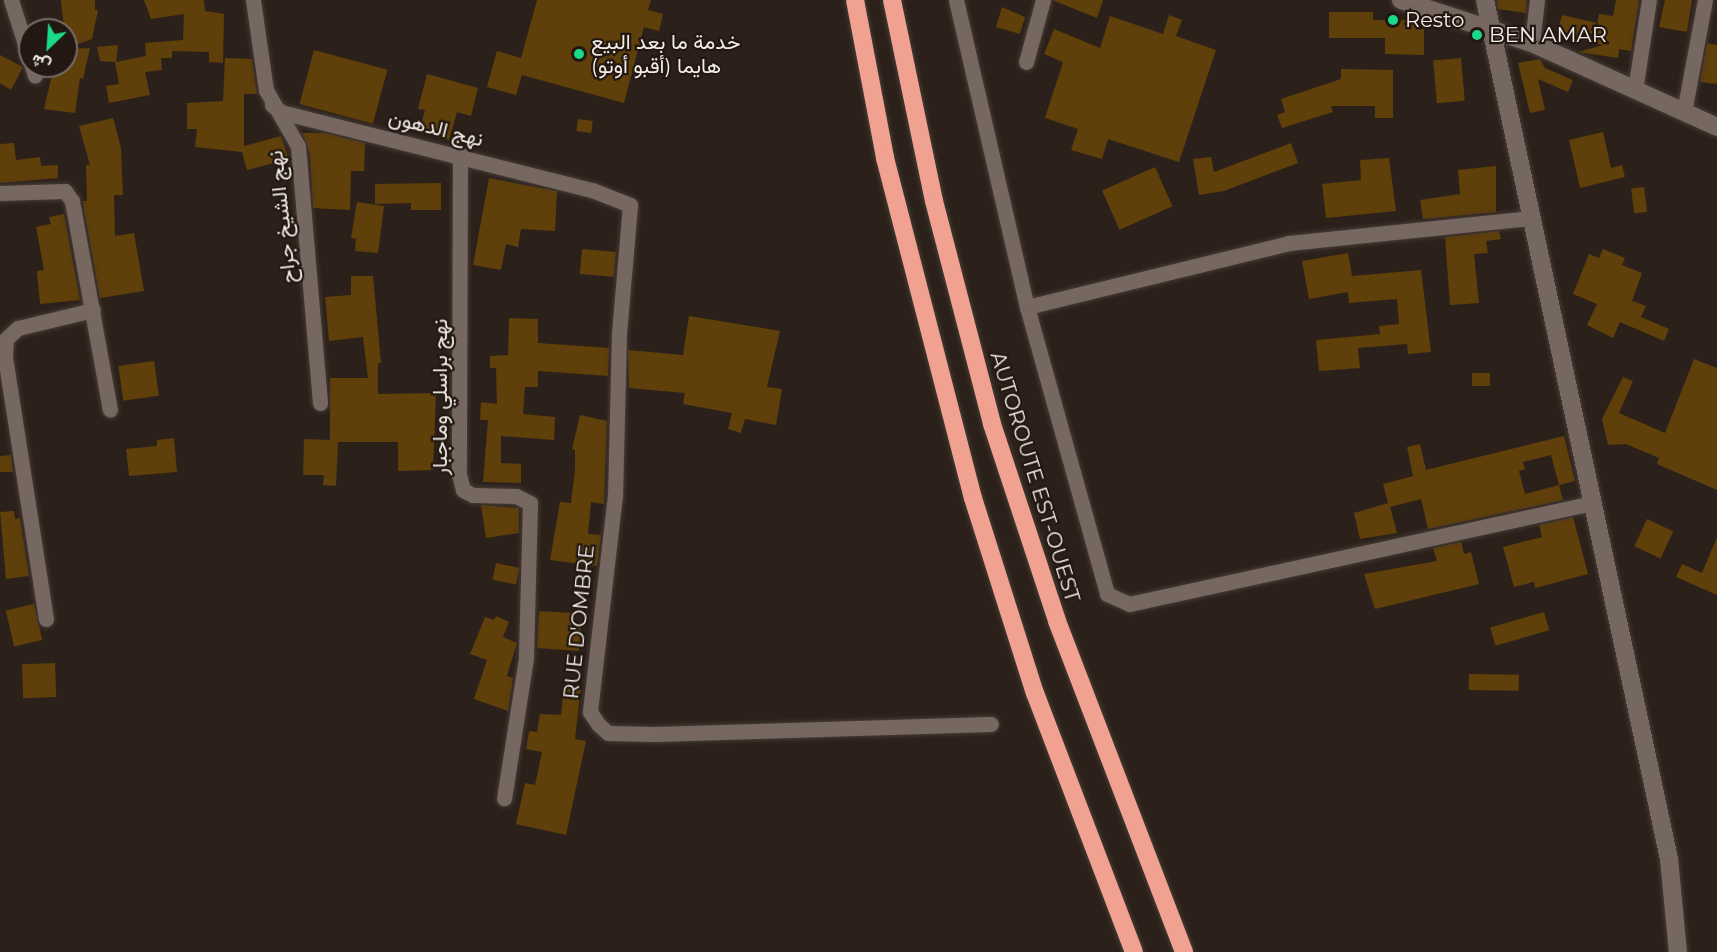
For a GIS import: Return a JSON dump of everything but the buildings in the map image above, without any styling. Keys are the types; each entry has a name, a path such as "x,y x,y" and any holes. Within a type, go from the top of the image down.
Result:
{"highway":[{"path":"855,0 885,158 973,498 1039,704 1134,952"},
{"name":"AUTOROUTE EST-OUEST","path":"892,0 934,201 992,424 1057,621 1144,855 1184,952"},
{"path":"1144,855 1198,952"}],"main road":[{"path":"1401,0 1491,27 1532,43 1717,127"},
{"path":"1485,0 1669,859 1678,952"}],"street":[{"path":"11,0 18,22"},
{"name":"نهج الشيخ جراح","path":"253,0 272,105 298,146 320,403"},
{"path":"956,0 1027,307 1107,594 1129,604 1593,503"},
{"path":"1026,62 1043,0"},
{"path":"1532,43 1537,0"},
{"path":"1635,90 1649,0"},
{"path":"1684,112 1705,0"},
{"name":"نهج الدهون","path":"272,105 280,112 460,154 592,190"},
{"name":"نهج براسلي وماجبار","path":"460,154 459,474 463,489 472,495 516,496 530,503 526,658 504,798"},
{"name":"RUE D'OMBRE","path":"592,190 630,205 619,334 615,495 590,712 598,724 608,733 655,734 991,724"},
{"path":"0,193 65,191 72,201 110,410"},
{"path":"1027,307 1289,243 1532,218"},
{"path":"46,619 5,356 6,339 18,328 93,310"}],"place":[{"name":"Resto","path":"1393,20"},
{"name":"BEN AMAR","path":"1477,35"},
{"name":"خدمة ما بعد البيع هايما (أقبو أوتو)","path":"579,54"}]}
